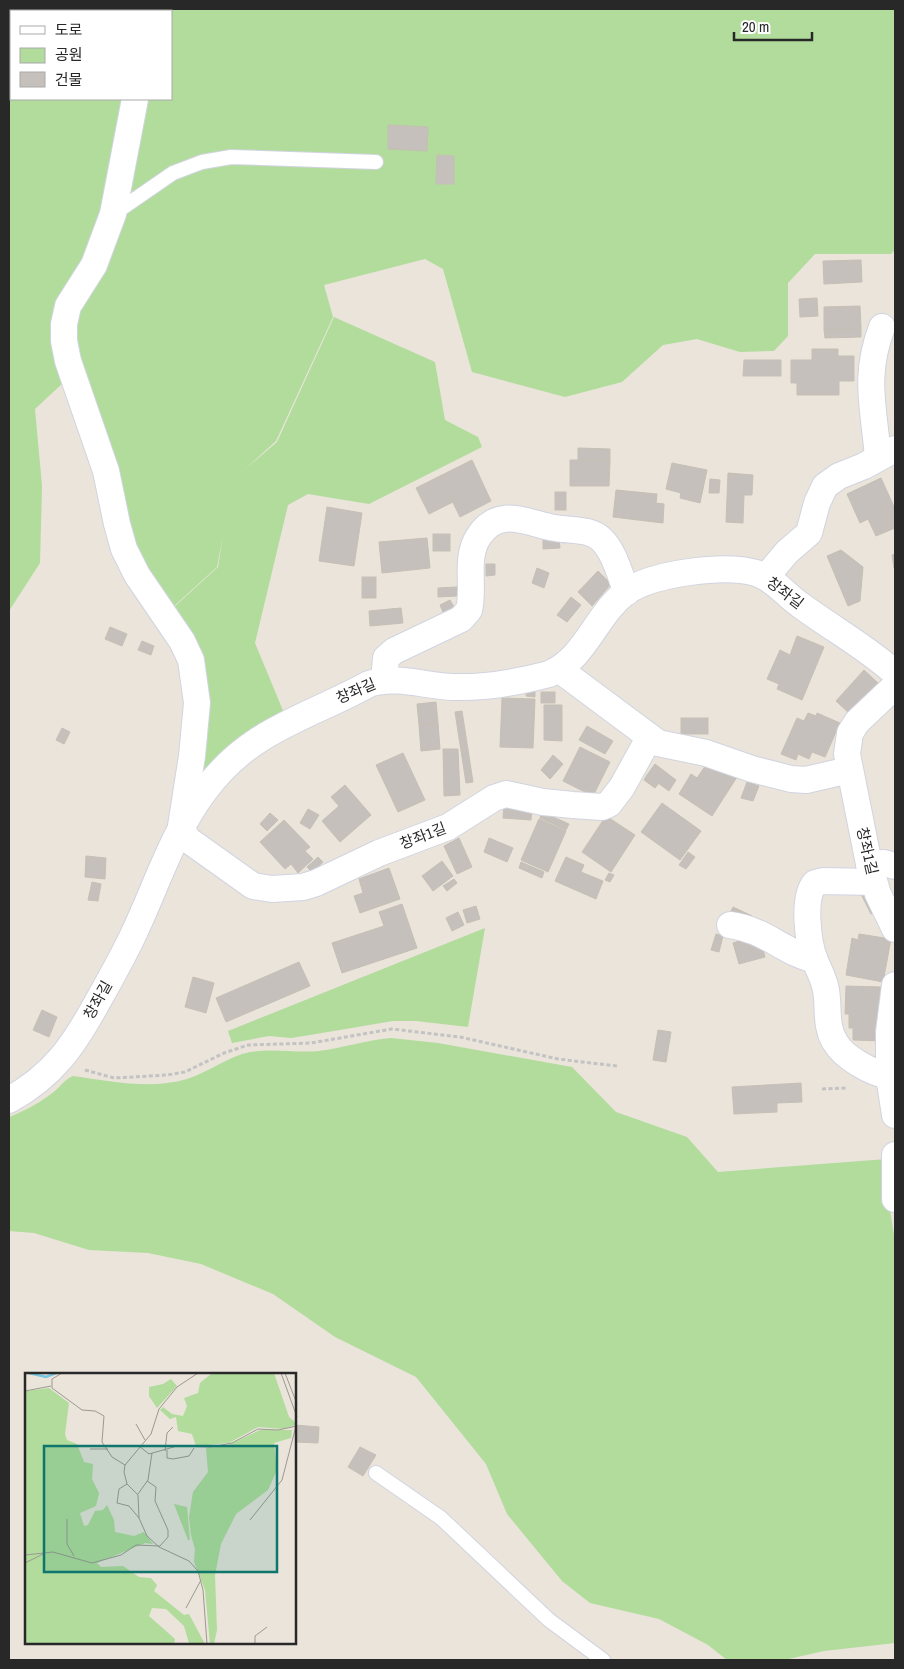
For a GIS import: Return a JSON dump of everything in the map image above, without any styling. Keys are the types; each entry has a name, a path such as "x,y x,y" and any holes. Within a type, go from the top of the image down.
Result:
{"street":[{"path":"135,100 113,214 94,265 68,306 64,324 64,341 68,361 106,471 124,550 137,575 182,641 191,660 195,682 196,728 181,826"},
{"path":"766,577 787,552 809,533 817,503 825,486 839,476 887,453 870,383 873,354 882,327"},
{"path":"384,680 386,658 394,651 461,619 470,610 470,571 474,544 480,534 496,521 508,518 531,520 553,528 577,530 598,536 611,554 627,592"},
{"name":"창좌길","path":"9,1100 48,1074 63,1057 86,1023 136,931 181,826 206,788 222,770 257,739 278,726 369,684 384,680 440,686 476,686 534,678 560,670 578,654 609,608 627,592 650,581 690,573 741,571 766,577 800,605 874,655 895,672"},
{"path":"560,670 649,738 669,747 706,753 752,770 791,779 812,779 849,770"},
{"name":"창좌1길","path":"895,686 857,722 850,733 846,754 872,873 895,929"},
{"name":"창좌1길","path":"181,826 183,834 193,845 253,886 272,889 303,887 316,883 378,853 448,827 494,798 506,794 543,802 592,807 609,804 622,787 649,738"},
{"path":"889,1076 871,1071 844,1052 834,1040 828,1016 826,990 815,960 808,925 810,888 815,883 872,873 884,863 895,866"},
{"path":"730,925 757,931 794,953 815,960"},
{"path":"895,986 889,1032 889,1076 895,1113"},
{"path":"895,1155 895,1199"}],"lane":[{"path":"113,214 172,173 202,162 231,157 376,162"},
{"path":"376,1473 441,1518 549,1620 603,1660"}],"path":[{"path":"63,1057 77,1067 101,1076 146,1077 186,1072 248,1045 311,1043 392,1029 460,1037 558,1059 617,1066"}],"green space":[{"path":"9,9 895,9 895,250 891,254 815,254 788,283 788,336 774,351 740,352 697,339 663,345 622,382 565,397 472,372 443,269 425,259 324,285 333,317 276,441 242,472 277,442 334,317 435,362 445,420 478,437 482,447 369,504 308,494 288,505 255,643 284,713 201,778 173,608 218,567 223,536 217,567 173,607 153,583 64,382 35,409 42,486 40,563 9,611"},
{"path":"485,928 468,1027 416,1021 393,1021 291,1038 269,1036 232,1043 228,1031"},
{"path":"391,1038 438,1043 572,1067 616,1112 687,1137 718,1172 887,1159 890,1210 895,1241 895,1643 824,1651 784,1660 727,1660 708,1645 659,1619 590,1603 562,1581 507,1514 486,1464 416,1377 335,1337 273,1294 201,1264 148,1253 89,1250 34,1233 9,1231 9,1117 41,1101 70,1077 159,1084 187,1079 234,1057 250,1052 267,1050 319,1051"}],"building":[{"path":"388,125 428,127 427,151 388,149"},
{"path":"437,155 454,156 454,184 436,184"},
{"path":"861,260 862,282 824,284 823,261"},
{"path":"817,298 818,316 800,317 799,299"},
{"path":"860,306 861,328 824,330 824,307"},
{"path":"861,328 861,337 825,338 824,330"},
{"path":"812,349 838,349 838,356 854,356 854,381 839,381 839,395 797,395 797,383 791,383 791,360 812,360"},
{"path":"744,360 781,360 781,376 743,376"},
{"path":"578,448 610,449 610,460 578,460"},
{"path":"472,460 491,501 460,517 440,476"},
{"path":"570,460 610,460 609,486 570,486"},
{"path":"672,463 707,470 700,503 680,498 681,493 666,489"},
{"path":"728,473 753,475 752,495 744,495 743,523 726,522"},
{"path":"440,476 453,502 429,514 416,488"},
{"path":"881,478 895,509 895,528 876,536 868,519 860,523 847,494"},
{"path":"710,479 720,480 719,493 709,493"},
{"path":"616,490 657,494 656,503 664,504 663,523 613,517"},
{"path":"555,492 566,492 566,510 555,510"},
{"path":"327,507 362,513 354,566 319,561"},
{"path":"433,534 450,534 450,551 433,551"},
{"path":"427,538 430,568 382,573 379,542"},
{"path":"543,538 559,538 560,548 543,549"},
{"path":"841,550 863,567 860,601 848,606 827,556"},
{"path":"895,554 895,568 894,568 892,555"},
{"path":"486,564 495,564 495,575 486,576"},
{"path":"537,568 549,573 544,588 532,583"},
{"path":"598,571 611,584 592,606 578,592"},
{"path":"362,577 376,577 376,598 362,598"},
{"path":"457,587 457,596 438,597 438,588"},
{"path":"571,597 581,605 567,622 557,615"},
{"path":"450,600 454,607 443,612 440,605"},
{"path":"401,608 403,623 370,626 369,611"},
{"path":"110,627 127,634 122,646 105,639"},
{"path":"797,636 824,647 802,700 777,689 779,684 767,679 780,650 790,655"},
{"path":"142,641 154,646 151,655 138,650"},
{"path":"864,670 879,684 851,715 836,701"},
{"path":"527,689 535,689 535,697 526,696"},
{"path":"541,692 555,692 555,703 541,703"},
{"path":"502,698 535,699 533,748 500,747"},
{"path":"436,702 438,723 419,725 417,704"},
{"path":"544,705 562,705 562,741 544,740"},
{"path":"462,711 473,782 466,783 455,712"},
{"path":"808,713 816,716 817,713 840,723 825,757 812,752 809,759 798,754 796,760 781,754 797,718 804,721"},
{"path":"681,718 708,718 708,734 681,734"},
{"path":"438,723 440,749 421,751 419,725"},
{"path":"587,726 613,741 605,754 579,740"},
{"path":"62,728 70,732 64,744 56,740"},
{"path":"580,747 610,762 593,796 563,781"},
{"path":"443,749 458,749 460,795 444,796"},
{"path":"403,753 425,800 398,812 376,765"},
{"path":"553,755 563,764 550,779 541,770"},
{"path":"710,759 737,777 712,816 679,794 691,774 697,778"},
{"path":"655,764 676,780 669,791 647,775"},
{"path":"647,775 659,783 655,788 644,780"},
{"path":"747,782 759,786 753,801 741,798"},
{"path":"345,785 371,815 340,842 322,821 339,806 331,797"},
{"path":"662,803 701,831 680,860 641,832"},
{"path":"504,804 532,806 531,820 503,818"},
{"path":"308,809 319,815 310,829 300,823"},
{"path":"542,812 569,824 566,830 540,818"},
{"path":"270,813 278,820 267,831 260,824"},
{"path":"606,816 635,835 611,872 582,852"},
{"path":"539,819 566,831 548,872 521,860"},
{"path":"284,820 310,847 305,851 313,859 298,873 291,864 285,869 260,842"},
{"path":"459,838 472,867 457,874 444,846"},
{"path":"489,838 513,848 507,862 484,852"},
{"path":"688,852 695,857 686,869 679,865"},
{"path":"86,856 106,858 105,879 85,877"},
{"path":"318,857 323,862 312,872 307,867"},
{"path":"566,857 584,865 581,872 603,881 596,899 555,881"},
{"path":"442,861 453,876 433,891 422,876"},
{"path":"521,862 544,872 542,878 519,868"},
{"path":"389,868 400,899 360,913 354,896 363,893 359,879"},
{"path":"609,873 614,875 610,882 605,880"},
{"path":"454,879 457,883 447,891 443,886"},
{"path":"92,882 101,884 98,901 88,900"},
{"path":"867,886 878,910 871,914 859,890"},
{"path":"402,904 417,948 342,973 332,943 384,926 379,912"},
{"path":"476,906 480,919 467,923 463,910"},
{"path":"733,907 752,916 748,924 729,915"},
{"path":"458,912 464,925 452,931 446,918"},
{"path":"716,934 723,936 719,952 711,950"},
{"path":"859,934 891,939 883,982 846,975 852,938 858,940"},
{"path":"759,935 765,957 739,964 733,943"},
{"path":"299,962 310,986 226,1022 216,998"},
{"path":"193,977 214,983 206,1013 185,1007"},
{"path":"846,986 881,987 881,1041 853,1040 853,1028 849,1028 849,1014 845,1014"},
{"path":"42,1010 57,1017 49,1037 33,1030"},
{"path":"658,1030 671,1032 666,1062 653,1060"},
{"path":"801,1083 802,1102 777,1103 777,1112 734,1114 732,1087"},
{"path":"296,1425 319,1427 318,1443 296,1442"},
{"path":"360,1447 376,1455 363,1476 348,1467"}]}
